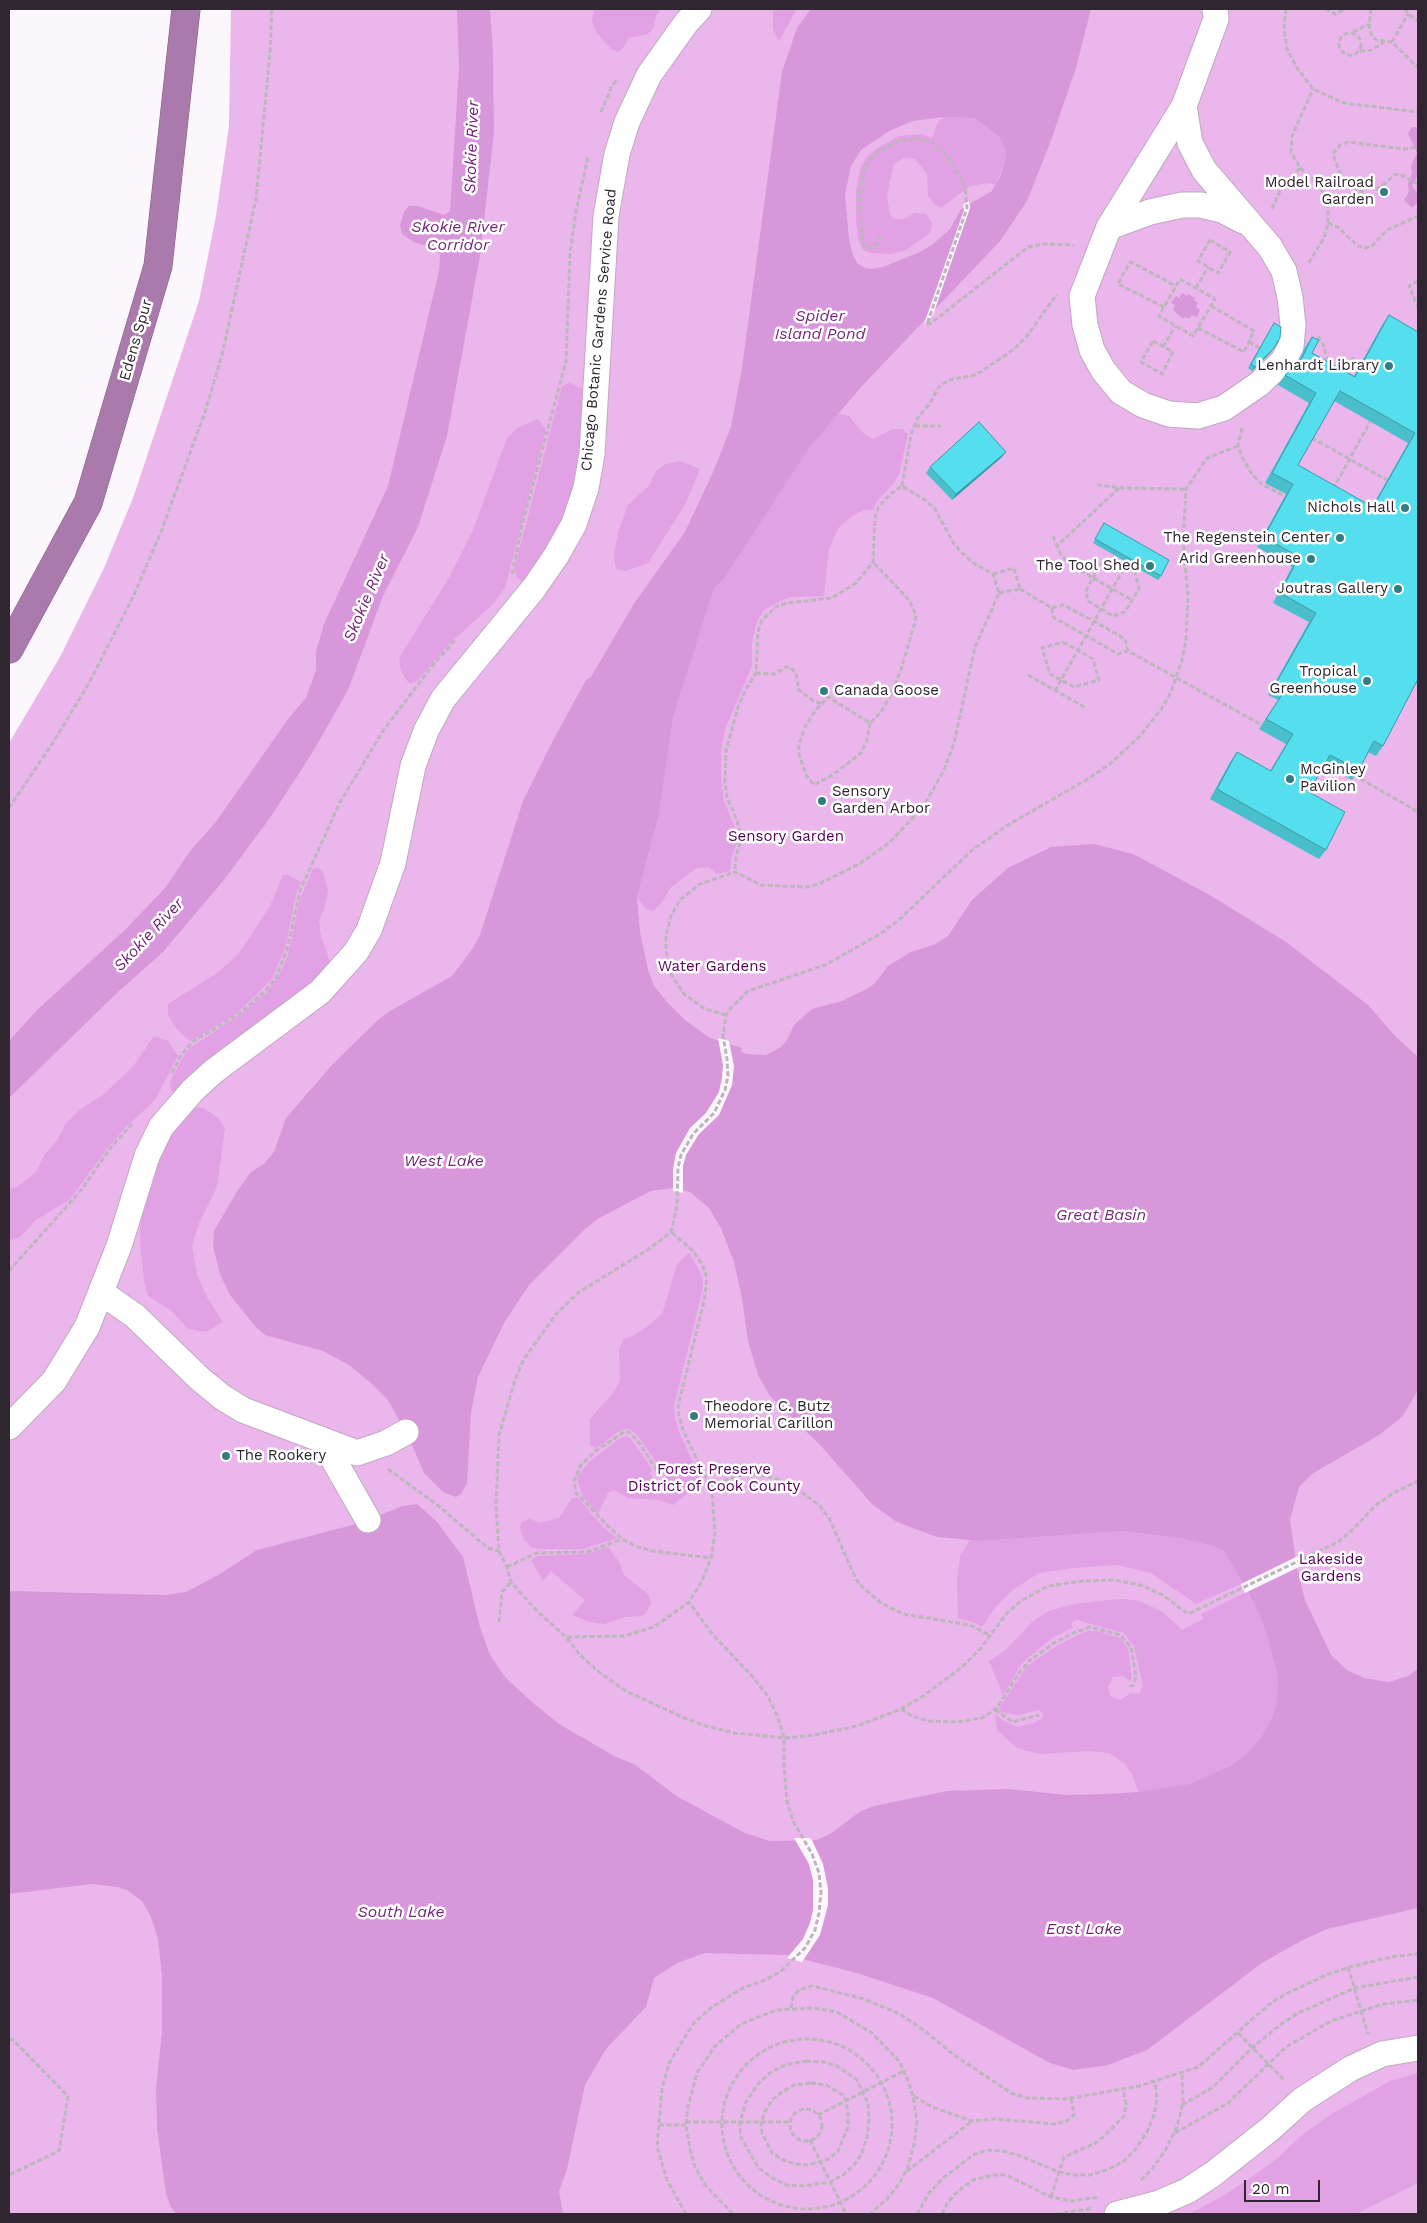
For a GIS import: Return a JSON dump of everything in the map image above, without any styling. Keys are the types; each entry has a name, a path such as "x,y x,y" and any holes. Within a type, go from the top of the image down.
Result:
{"highway":[{"name":"Edens Spur","path":"9,649 88,503 158,266 186,9"}],"lane":[{"name":"Chicago Botanic Gardens Service Road","path":"9,1427 54,1381 87,1327 120,1246 147,1156 161,1127 178,1105 214,1071 320,992 356,952 369,930 393,863 413,766 426,731 443,699 534,588 556,556 574,524 586,488 592,454 606,216 617,154 627,122 649,74 686,23 699,9"},
{"path":"1184,106 1190,143 1204,170 1260,218 1270,247 1284,271 1290,297 1293,325 1291,346 1283,361 1277,367 1259,384 1224,408 1198,416 1169,414 1143,405 1121,392 1103,370 1092,350 1085,325 1082,296 1096,256 1109,227 1184,106 1216,19 1215,9"},
{"path":"1109,227 1150,212 1182,205 1201,205 1260,218"},
{"path":"102,1293 135,1316 222,1397 243,1410 356,1453 386,1443 406,1432"},
{"path":"323,1441 368,1520"},
{"path":"1109,2206 1159,2202 1187,2191 1256,2141 1302,2100 1350,2068 1382,2054 1418,2048"}],"path":[{"path":"9,808 54,741 89,683 134,595 161,532 204,415 224,346 256,199 270,53 272,9"},
{"path":"1286,9 1284,28 1287,49 1297,68 1313,89 1344,103 1418,112"},
{"path":"1325,9 1335,14 1345,9"},
{"path":"1371,9 1369,32 1372,36 1377,40 1392,42 1418,68"},
{"path":"1405,9 1408,14 1418,20"},
{"path":"1392,42 1408,14"},
{"path":"1369,24 1352,33 1342,35 1339,41 1340,49 1349,56 1360,51 1372,50 1384,42"},
{"path":"1352,33 1361,40 1360,51"},
{"path":"599,119 612,86 621,75 633,71 649,74"},
{"path":"1302,271 1318,248 1328,223 1325,195 1312,178 1300,168 1291,152 1292,136 1313,89"},
{"path":"881,236 873,247 864,246 860,232 859,195 865,167 877,152 889,145 907,139 925,139 932,142 945,153 965,186 967,208 927,324 930,324 1028,247 1043,244 1071,244 1096,256"},
{"path":"1364,192 1355,190 1346,182 1339,171 1333,154 1340,145 1348,142 1412,149 1418,147"},
{"path":"511,577 522,526 566,361 570,254 576,211 590,152"},
{"path":"1260,218 1300,168"},
{"path":"1376,189 1381,188 1394,175 1399,174 1417,183"},
{"path":"1328,223 1338,227 1351,242 1366,248 1372,246 1387,230 1418,216"},
{"path":"1210,240 1230,252 1218,273 1208,267 1198,261 1210,240"},
{"path":"1164,307 1118,284 1122,271 1131,262 1176,286"},
{"path":"1196,288 1208,267"},
{"path":"1180,279 1196,288 1215,299 1193,336 1159,316 1180,279"},
{"path":"1418,281 1409,286 1418,308"},
{"path":"735,872 736,856 742,837 734,812 727,798 725,782 726,750 738,707 756,673 758,632 762,620 770,611 788,603 832,598 856,583 873,562 875,517 878,508 890,494 902,486 909,443 917,419 943,383 976,375 1007,355 1026,336 1058,292"},
{"path":"1198,328 1244,352 1254,331 1210,306"},
{"path":"1163,347 1175,326"},
{"path":"1315,335 1320,338 1324,346 1329,367"},
{"path":"1153,341 1163,347 1173,352 1162,374 1141,362 1153,341"},
{"path":"1336,371 1343,374 1355,356"},
{"path":"1329,496 1370,422"},
{"path":"915,426 941,426"},
{"path":"1243,426 1238,446 1242,457 1251,473 1260,483 1288,499 1285,506"},
{"path":"1312,438 1387,480"},
{"path":"1238,446 1207,458 1186,489 1182,541 1188,621 1186,640 1177,678 1171,692 1151,723 1110,764 1071,790 1008,825 971,851 900,919 880,934 825,965 748,991 738,998 726,1015 723,1036 728,1076 725,1090 714,1113 693,1134 681,1155 678,1168 678,1194 671,1232 580,1292 556,1314 524,1359 506,1407 499,1435 496,1506 499,1551 507,1567 511,1582 537,1611 566,1637 580,1655 599,1672 626,1691 653,1704 716,1728 735,1733 784,1738 857,1726 901,1709 922,1697 955,1672 991,1636 1007,1613 1035,1592 1048,1586 1084,1581 1114,1580 1140,1585 1161,1594 1188,1614 1338,1542 1352,1531 1376,1504 1418,1481"},
{"path":"1097,485 1119,488 1186,489"},
{"path":"902,486 925,500 935,509 954,544 965,556 987,572 993,574 1014,568 1020,590"},
{"path":"1057,546 1119,488"},
{"path":"1053,536 1061,555 1072,566 1132,600"},
{"path":"1055,691 1132,554"},
{"path":"1114,561 1125,567 1135,572 1139,589 1125,612 1113,616 1088,601 1086,591 1100,564 1114,561"},
{"path":"870,723 828,697 806,725 799,744 802,766 814,785 834,774 861,753 867,740 870,723 881,712 901,670 916,615 909,600 873,562"},
{"path":"726,1015 705,1009 684,994 675,984 667,964 666,935 671,916 686,894 708,880 735,872 761,885 783,888 813,886 859,864 889,843 904,829 923,807 944,770 954,743 975,648 999,593 993,574"},
{"path":"999,593 1020,590 1052,608 1054,617 1118,654 1128,651 1262,725"},
{"path":"1052,608 1063,604 1094,621 1125,639 1128,651"},
{"path":"168,1082 180,1057 192,1042 239,1014 265,991 276,978 287,949 300,891 343,796 383,731 432,666 460,636"},
{"path":"1063,642 1093,659 1099,680 1074,687 1061,680 1050,674 1042,648 1063,642"},
{"path":"756,673 774,674 786,667 791,668 796,673 799,690 812,700 822,704"},
{"path":"1028,675 1086,708"},
{"path":"1354,775 1418,812"},
{"path":"9,1271 82,1189 111,1147 136,1120"},
{"path":"566,1637 624,1636 660,1623 689,1602 702,1581 711,1558 715,1533 712,1492 678,1416 678,1406 706,1294 707,1278 702,1264 693,1251 671,1232"},
{"path":"656,1470 636,1440 629,1432 624,1432 597,1450 577,1470 574,1481 576,1493 622,1539 652,1551 711,1558"},
{"path":"356,1453 394,1472 436,1504 488,1548 499,1551"},
{"path":"710,1486 744,1474 757,1474 778,1479 793,1486 819,1506 829,1518 855,1577 860,1585 881,1603 903,1614 970,1624 991,1636"},
{"path":"507,1567 536,1553 587,1552 622,1539"},
{"path":"499,1622 502,1592 511,1582"},
{"path":"686,2214 667,2180 658,2146 662,2089 669,2064 693,2024 726,1997 780,1972 806,1948 815,1930 821,1892 819,1873 812,1854 793,1821 787,1801 784,1738 776,1714 767,1695 752,1676 713,1635 689,1602"},
{"path":"901,1709 920,1719 948,1722 982,1718 995,1710 1019,1673 1030,1661 1054,1643 1074,1633 1090,1628 1120,1635 1131,1647 1136,1677 1130,1687"},
{"path":"995,1710 1013,1722 1039,1715"},
{"path":"791,2008 793,1997 799,1990 812,1986 861,1998 900,2014 925,2030 954,2056 1011,2093 1027,2098 1071,2098 1155,2082 1198,2067 1272,2002 1326,1975 1348,1967 1396,1956 1418,1954"},
{"path":"1348,1967 1369,2036"},
{"path":"1182,2105 1212,2088 1252,2048 1298,2013 1355,1988 1418,1977"},
{"path":"1174,2133 1228,2103 1286,2047 1330,2021 1361,2009 1383,2004 1418,2000"},
{"path":"733,2214 705,2185 695,2167 686,2124 692,2088 705,2060 715,2046 741,2024 776,2010 791,2008 813,2008 837,2012 855,2022 888,2047 904,2071 913,2096 917,2120 915,2137 905,2172 899,2184 887,2200 870,2214"},
{"path":"1238,2033 1288,2085"},
{"path":"9,2039 14,2040 68,2096 59,2151 9,2175"},
{"path":"803,2040 826,2042 847,2047 874,2066 884,2081 890,2099 892,2124 888,2147 881,2166 870,2182 859,2192 840,2202 814,2209 798,2208 773,2201 754,2191 738,2176 726,2157 720,2139 719,2122 724,2101 733,2081 746,2065 764,2052 782,2044 803,2040"},
{"path":"806,2061 824,2062 837,2066 857,2080 868,2103 868,2137 862,2153 843,2175 830,2182 803,2186 787,2184 772,2178 758,2167 748,2152 741,2138 740,2122 746,2102 758,2084 771,2072 786,2065 806,2061"},
{"path":"818,2115 904,2071"},
{"path":"1136,2184 1152,2169 1174,2133 1182,2105 1182,2073"},
{"path":"917,2214 929,2193 943,2178 973,2155 988,2150 1002,2151 1036,2161 1059,2172 1090,2175 1108,2169 1124,2160 1135,2150 1147,2132 1154,2115 1157,2099 1155,2082"},
{"path":"811,2083 826,2085 834,2089 846,2101 848,2127 844,2140 838,2151 829,2159 821,2162 808,2165 783,2160 772,2153 765,2142 761,2122 765,2110 772,2099 794,2085 811,2083"},
{"path":"1051,2197 1064,2156 1098,2142 1124,2116 1126,2104 1123,2089"},
{"path":"913,2096 932,2108 972,2121 995,2119 1055,2124 1067,2121 1074,2115 1071,2098"},
{"path":"809,2110 818,2115 821,2125 818,2134 810,2140 800,2140 795,2137 792,2133 790,2122 799,2111 809,2110"},
{"path":"905,2172 972,2121"},
{"path":"659,2125 719,2122 790,2122"},
{"path":"810,2140 846,2214"},
{"path":"942,2214 948,2202 958,2191 973,2180 993,2174 1006,2176 1051,2197 1109,2206"}],"green space":[{"name":"Forest Preserve District of Cook County","path":"231,9 1418,9 1418,2214 9,2214 9,743 60,657 104,568 133,498 199,301 216,216 229,126"}],"shaded area":[{"path":"594,9 661,9 656,16 654,27 648,34 629,38 618,52 611,49 597,33 592,21"},
{"path":"773,9 797,9 779,41 773,29"},
{"path":"943,117 975,118 999,137 1005,147 1006,157 996,185 987,183 970,186 941,208 934,204 928,196 927,174 915,159 904,158 894,164 892,171 887,196 890,215 894,219 903,219 915,213 926,214 932,223 930,233 906,250 891,254 871,253 863,250 858,239 856,220 856,192 862,165 876,149 899,136 922,134 932,138 938,122"},
{"path":"570,383 585,390 584,422 575,491 563,522 526,583 518,579 514,570 562,386"},
{"path":"838,414 849,416 864,434 873,439 893,429 902,429 908,434 899,474 894,483 877,501 873,510 864,510 851,517 839,527 829,548 824,596 791,597 780,601 764,610 757,621 752,643 752,666 726,727 721,748 721,779 724,801 737,833 737,843 732,855 730,871 717,874 708,867 697,868 670,888 662,902 653,911 646,909 637,897 659,814 673,717 714,588 723,580 810,447"},
{"path":"538,419 546,429 505,588 493,604 447,646 417,681 411,684 406,680 401,671 399,658 447,581 472,533 507,438 517,428"},
{"path":"680,461 700,469 686,503 648,563 626,571 616,569 614,556 618,532 628,505 649,486 656,471 666,464"},
{"path":"313,869 322,870 328,890 325,907 319,920 321,936 329,959 329,970 175,1094 171,1090 170,1082 190,1048 241,1014 267,992 279,976 288,955 300,899"},
{"path":"283,875 288,875 301,882 296,895 285,948 272,979 236,1014 190,1041 176,1028 168,1015 168,1004 217,973 238,955 270,906"},
{"path":"154,1036 168,1041 178,1056 155,1100 109,1146 70,1199 36,1220 20,1237 9,1241 9,1189 17,1187 36,1172 45,1154 58,1139 66,1123 81,1109 104,1094 120,1079 134,1065"},
{"path":"192,1107 204,1108 218,1118 225,1128 217,1187 199,1223 192,1246 197,1275 208,1299 223,1322 206,1332 188,1329 172,1311 148,1296 144,1281 140,1242 141,1204 165,1140"},
{"path":"689,1253 703,1281 702,1292 674,1405 679,1432 703,1484 676,1502 675,1505 658,1500 628,1498 614,1490 608,1493 598,1514 582,1496 577,1477 590,1461 619,1439 626,1436 631,1439 652,1469 650,1474 656,1481 662,1481 667,1478 666,1468 657,1463 637,1435 631,1430 626,1429 618,1432 596,1448 590,1445 590,1419 614,1392 620,1381 619,1349 624,1339 633,1336 651,1324 663,1312 677,1264"},
{"path":"577,1497 604,1528 617,1538 583,1549 532,1548 524,1540 520,1528 521,1522 530,1519 540,1523 559,1518 572,1498"},
{"path":"1123,1531 1180,1538 1213,1546 1224,1551 1243,1583 1196,1604 1151,1573 1117,1565 1073,1568 1039,1573 1014,1589 994,1609 982,1627 973,1622 958,1618 957,1582 960,1556 970,1540 982,1541"},
{"path":"608,1547 619,1562 624,1575 649,1595 651,1604 646,1613 604,1624 590,1622 572,1615 585,1600 551,1571 543,1581 531,1560 538,1556 585,1554"},
{"path":"1247,1592 1262,1620 1270,1647 1278,1677 1277,1700 1273,1716 1262,1736 1247,1753 1232,1765 1189,1784 1138,1792 1132,1774 1124,1763 1109,1753 1088,1751 1040,1754 1017,1748 997,1730 995,1714 1017,1727 1034,1723 1043,1718 1043,1713 1039,1710 1018,1715 1001,1712 999,1709 1027,1666 1058,1645 1087,1631 1097,1631 1120,1638 1128,1648 1132,1679 1130,1681 1123,1676 1113,1677 1108,1687 1110,1696 1120,1700 1131,1693 1139,1694 1143,1686 1134,1646 1124,1633 1077,1620 1071,1623 1072,1628 1052,1638 1021,1664 1003,1695 989,1661 1007,1649 1033,1621 1049,1611 1074,1604 1098,1601 1123,1599 1140,1601 1163,1612 1182,1630 1203,1619 1201,1614"},
{"path":"1418,2073 1418,2183 1356,2214 1189,2214 1223,2196 1256,2174 1279,2157 1302,2135 1330,2115 1390,2081"}],"water":[{"name":"Skokie River Corridor","path":"457,9 490,9 493,52 494,132 480,256 447,436 418,527 383,596 348,690 314,750 272,815 224,880 162,953 119,991 9,1098 9,1041 36,1011 126,929 166,887 190,851 215,823 289,718 306,698 316,670 316,652 324,624 388,486 439,271 440,255 437,249 414,242 402,234 400,225 404,212 409,206 418,206 444,215 450,211 459,67"},
{"path":"811,9 1091,9 1076,68 1050,143 1027,201 1000,241 862,386 810,447 723,580 714,588 673,717 659,814 637,897 640,932 648,970 654,986 685,1020 710,1038 742,1048 741,1052 766,1055 781,1047 787,1040 794,1025 812,1009 842,1001 865,990 874,984 888,966 911,952 936,944 948,936 972,900 1008,868 1051,847 1094,844 1133,854 1208,894 1286,942 1368,1005 1396,1037 1418,1057 1418,1390 1402,1417 1379,1435 1312,1474 1299,1487 1290,1520 1297,1568 1305,1600 1331,1655 1347,1670 1364,1678 1389,1682 1408,1676 1418,1669 1418,1908 1327,1929 1301,1941 1262,1963 1147,2050 1108,2065 1073,2070 1050,2063 933,1998 857,1973 787,1955 705,1953 677,1963 654,1978 646,2007 606,2049 585,2085 567,2169 559,2191 563,2214 176,2214 166,2194 157,2128 156,2089 162,2031 162,1976 158,1939 151,1917 142,1901 127,1890 117,1887 92,1884 9,1894 9,1591 165,1595 186,1592 220,1574 257,1550 360,1523 403,1506 417,1504 437,1522 463,1557 480,1627 490,1655 505,1677 559,1724 616,1757 634,1764 678,1797 745,1833 770,1841 817,1840 830,1834 861,1811 874,1806 947,1791 1009,1789 1068,1795 1105,1794 1138,1792 1189,1784 1232,1765 1247,1753 1262,1736 1273,1716 1277,1700 1278,1677 1262,1620 1224,1551 1213,1546 1180,1538 1123,1531 981,1541 937,1537 897,1522 873,1505 821,1446 770,1396 758,1375 748,1341 742,1298 734,1262 721,1228 709,1208 690,1192 674,1188 651,1191 599,1218 583,1231 529,1285 504,1323 478,1377 471,1412 467,1484 461,1494 456,1497 443,1492 424,1473 409,1438 388,1400 372,1384 349,1365 323,1351 265,1335 255,1326 230,1295 220,1274 213,1246 214,1231 251,1172 264,1164 274,1152 286,1118 333,1064 379,1019 452,976 473,948 480,935 523,801 550,746 586,680 591,677 633,605 685,532 714,470 731,427 742,368 782,72 797,28","holes":["943,117 975,118 999,137 1005,147 1006,157 1000,177 992,191 961,209 950,229 932,245 918,253 883,267 872,269 865,268 857,263 849,239 845,194 851,166 861,150 889,131 913,121"]},
{"path":"1412,127 1416,127 1418,132 1418,174 1412,186 1417,193 1418,202 1412,208 1404,200 1409,192 1408,184 1412,173 1411,166 1417,153 1408,133"},
{"path":"1182,293 1195,298 1194,300 1198,303 1196,307 1200,310 1197,317 1192,315 1189,319 1185,317 1183,319 1173,310 1175,305 1171,303 1176,296 1179,298"}],"pier":[{"path":"969,201 970,208 933,315 924,324 964,210 963,205"},
{"path":"718,1038 729,1041 734,1066 732,1085 719,1115 699,1134 686,1155 683,1166 683,1193 673,1191 673,1169 676,1153 690,1128 706,1113 719,1092 723,1065"},
{"path":"1298,1556 1299,1567 1245,1593 1241,1584"},
{"path":"794,1838 810,1838 812,1840 823,1864 828,1888 828,1905 820,1935 802,1962 787,1958 803,1939 810,1923 813,1910 813,1880 809,1864"}],"building":[{"name":"The Regenstein Center","path":"1389,315 1418,332 1418,679 1383,746 1374,741 1359,770 1330,755 1309,792 1345,812 1326,850 1217,789 1237,752 1271,771 1293,734 1266,719 1285,690 1275,685 1316,613 1280,593 1299,557 1264,537 1293,484 1272,473 1316,393 1285,375 1302,358 1312,337 1319,340 1312,353 1355,377","holes":["1340,391 1415,433 1373,507 1298,465"]},
{"path":"1274,323 1281,327 1280,338 1274,348 1255,367 1251,364"},
{"path":"979,422 1006,452 956,494 930,467"},
{"path":"1104,523 1169,560 1161,576 1095,539"}],"place":[{"name":"Model Railroad Garden","path":"1384,192"},
{"name":"Lenhardt Library","path":"1389,366"},
{"name":"Nichols Hall","path":"1405,508"},
{"name":"The Regenstein Center","path":"1340,538"},
{"name":"Arid Greenhouse","path":"1311,559"},
{"name":"The Tool Shed","path":"1150,566"},
{"name":"Joutras Gallery","path":"1398,589"},
{"name":"Tropical Greenhouse","path":"1367,681"},
{"name":"Canada Goose","path":"824,691"},
{"name":"McGinley Pavilion","path":"1290,779"},
{"name":"Sensory Garden Arbor","path":"822,801"},
{"name":"Theodore C. Butz Memorial Carillon","path":"694,1416"},
{"name":"The Rookery","path":"226,1456"}],"water label":[{"name":"Skokie River","path":"472,147"},
{"name":"Spider Island Pond","path":"820,325"},
{"name":"Skokie River","path":"367,598"},
{"name":"Skokie River","path":"149,935"},
{"name":"West Lake","path":"444,1161"},
{"name":"Great Basin","path":"1101,1215"},
{"name":"South Lake","path":"401,1912"},
{"name":"East Lake","path":"1084,1929"}],"park label":[{"name":"Sensory Garden","path":"786,837"},
{"name":"Water Gardens","path":"712,967"},
{"name":"Lakeside Gardens","path":"1331,1568"}]}
